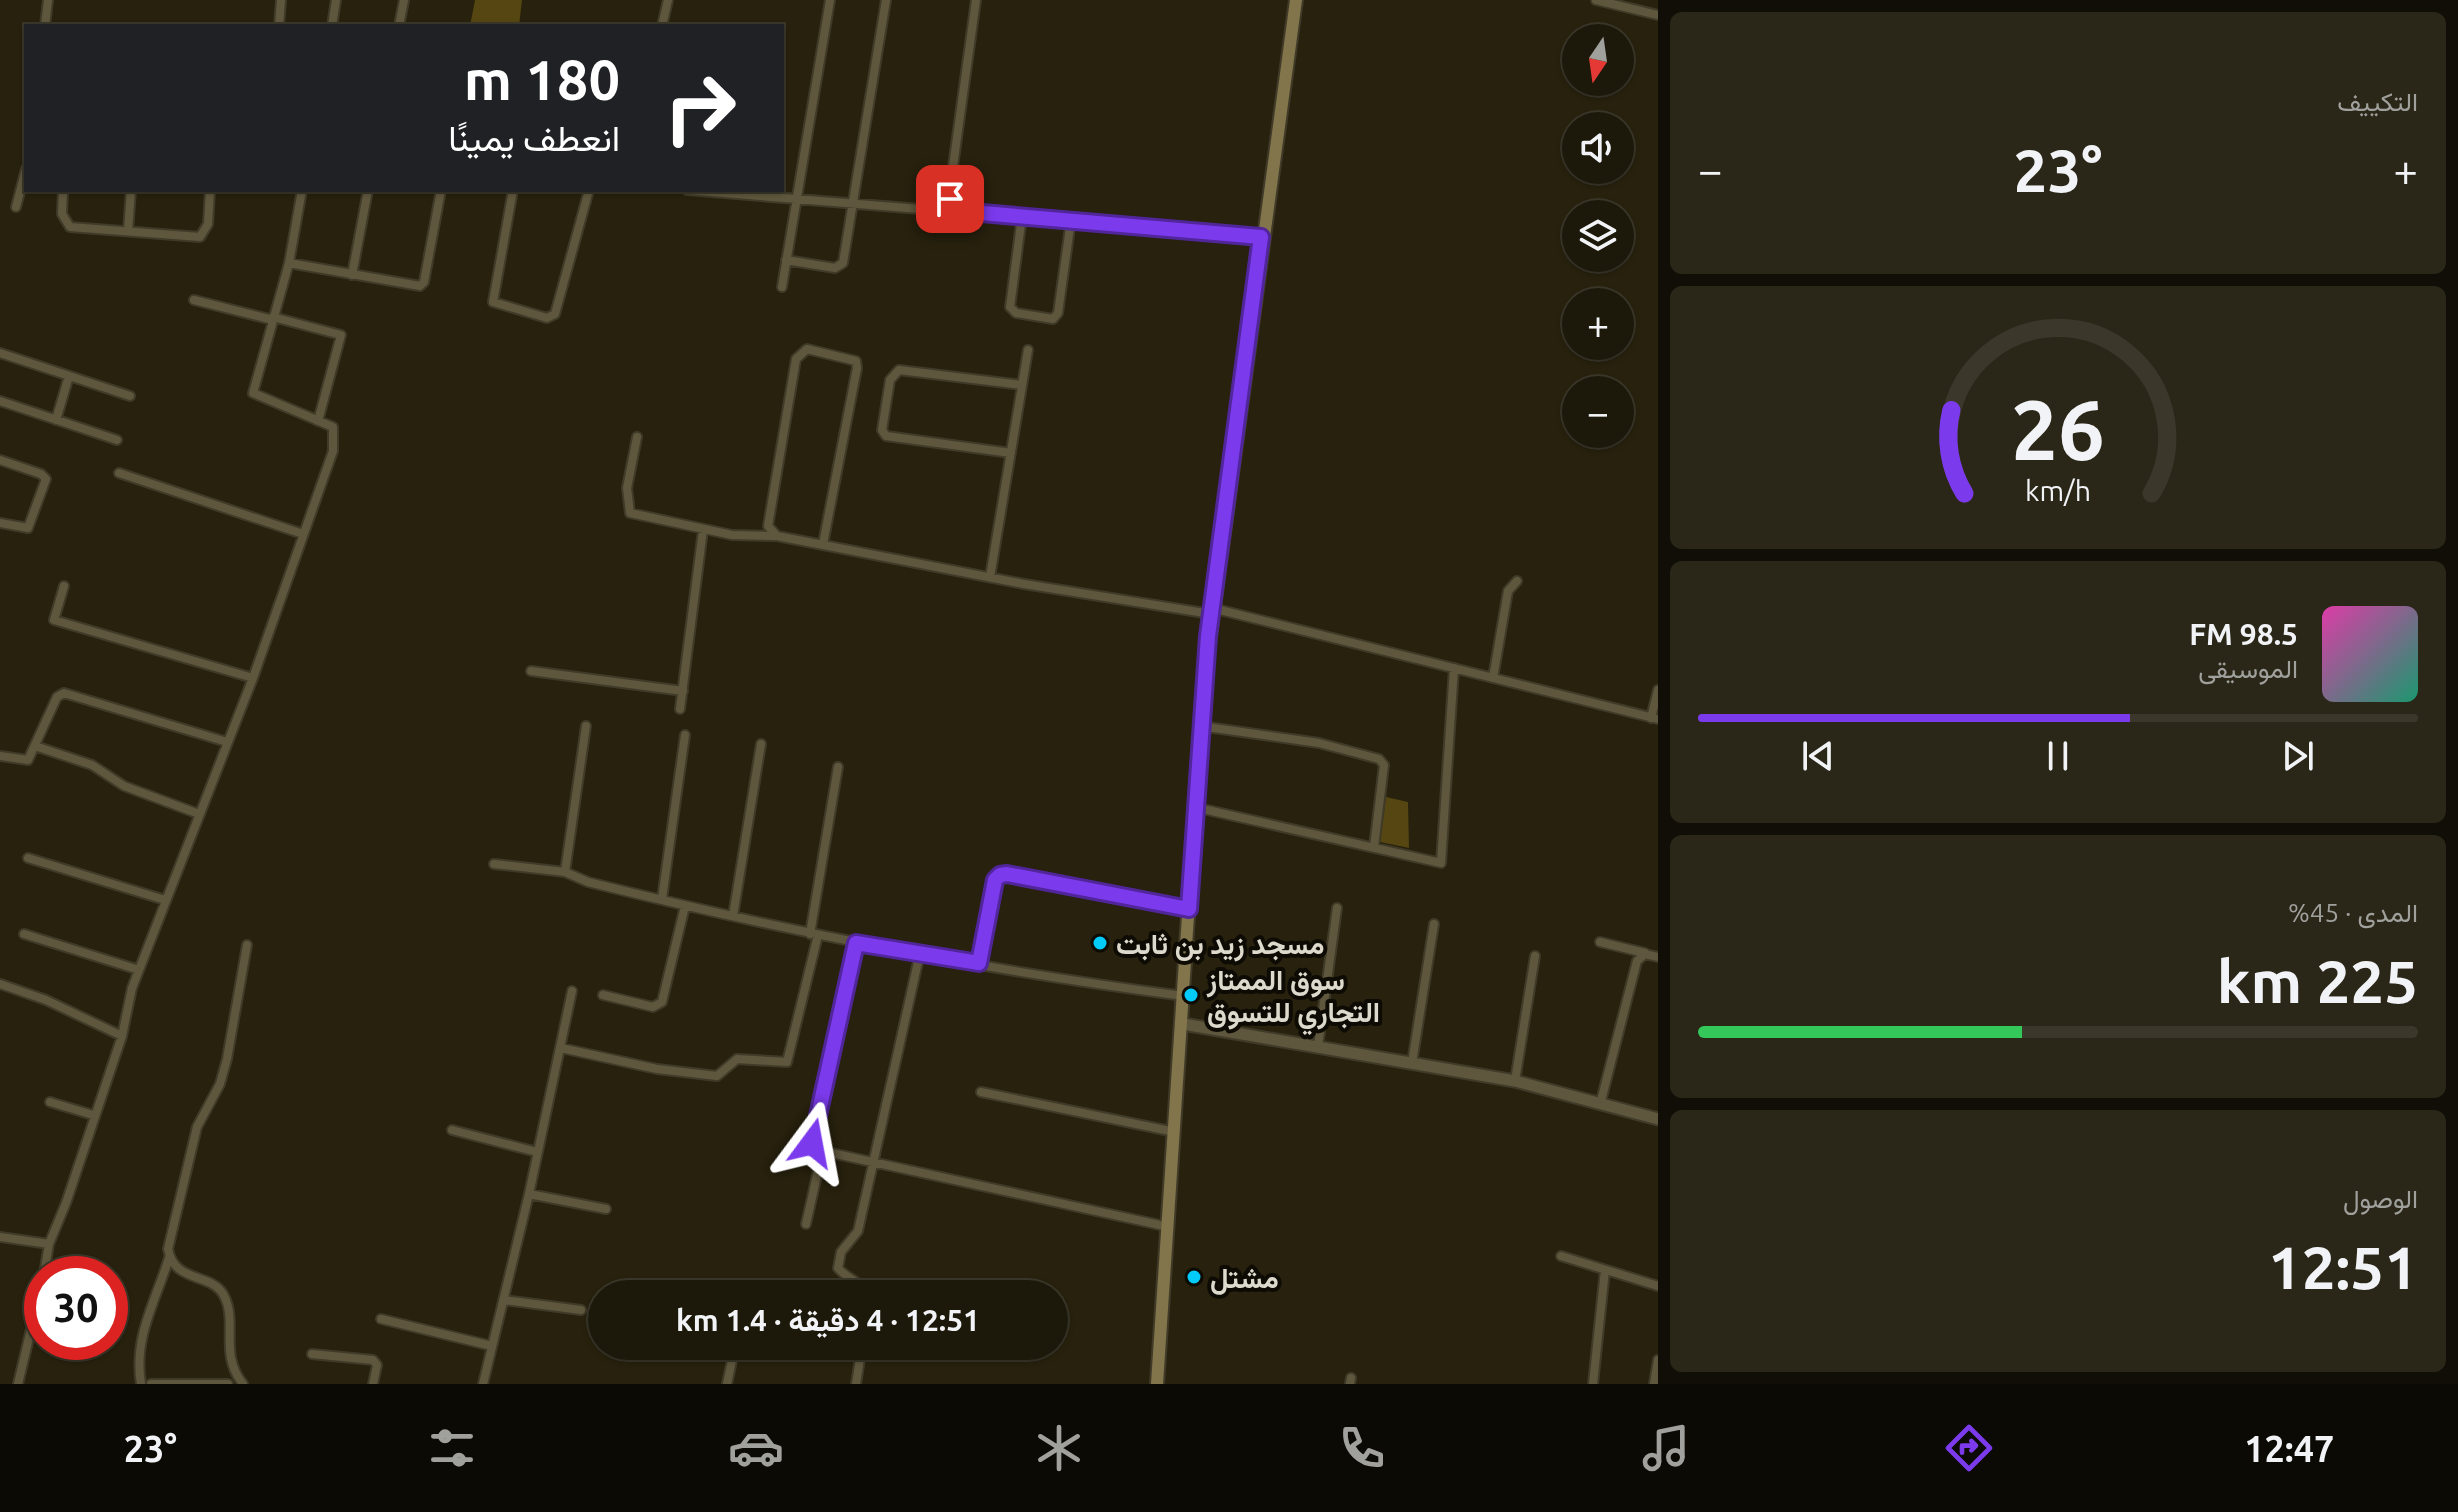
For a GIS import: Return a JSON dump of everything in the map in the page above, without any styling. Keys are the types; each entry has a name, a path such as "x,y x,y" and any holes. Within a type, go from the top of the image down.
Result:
{"main road":[{"path":"1157,1384 1185,996 1194,807 1211,611 1296,0"}],"street":[{"path":"45,24 48,0"},
{"path":"279,24 281,0"},
{"path":"332,24 336,0"},
{"path":"399,24 404,0"},
{"path":"662,24 668,0"},
{"path":"782,287 830,0"},
{"path":"786,260 840,267 854,202 886,0"},
{"path":"947,210 976,0"},
{"path":"1596,0 1658,15"},
{"path":"16,207 24,177"},
{"path":"63,192 62,214 70,227 203,235 208,224 210,192"},
{"path":"128,231 131,192"},
{"path":"47,1256 122,1036 139,970 253,678 335,442 334,428 253,393 289,263 302,192"},
{"path":"352,275 368,192"},
{"path":"289,263 415,287 422,285 441,192"},
{"path":"513,192 493,302 547,318 555,314 588,192"},
{"path":"718,192 1261,237"},
{"path":"1022,216 1010,307 1016,313 1053,319 1058,313 1071,220"},
{"path":"194,300 341,335 318,421"},
{"path":"777,536 768,526 796,359 807,349 849,357 856,361 857,368 823,544"},
{"path":"990,577 1028,350"},
{"path":"0,353 130,396"},
{"path":"1011,453 886,436 882,430 890,380 899,370 1022,385"},
{"path":"56,420 69,376"},
{"path":"0,401 117,440"},
{"path":"637,437 627,488 630,513 703,530 752,538 777,536 990,577 1211,611 1654,719 1658,690"},
{"path":"0,460 41,474 46,479 28,528 0,523"},
{"path":"119,473 303,534"},
{"path":"680,709 703,530"},
{"path":"1493,678 1508,591 1517,581"},
{"path":"64,586 54,620 253,678"},
{"path":"1194,807 1441,863 1454,668"},
{"path":"531,671 683,691"},
{"path":"0,756 25,762 57,697 64,693 227,742"},
{"path":"565,872 586,726"},
{"path":"1200,726 1319,743 1379,759 1384,765 1374,847"},
{"path":"662,899 685,735"},
{"path":"733,916 761,744"},
{"path":"35,746 92,765 124,786 199,814"},
{"path":"561,1048 657,1069 717,1076 737,1059 787,1062 814,935 838,767"},
{"path":"28,858 165,900"},
{"path":"494,864 565,872 588,882 814,935 1088,983 1185,996"},
{"path":"979,963 1000,875 1189,909"},
{"path":"603,995 653,1007 662,1002 685,906"},
{"path":"1318,1046 1337,908"},
{"path":"1412,1063 1434,924"},
{"path":"24,934 139,970"},
{"path":"1600,942 1658,957"},
{"path":"856,943 813,1149 1170,1227"},
{"path":"141,1384 138,1357 158,1282 169,1258 171,1230 197,1127 220,1084 227,1059 247,945"},
{"path":"851,1280 838,1268 838,1259 858,1231 920,953"},
{"path":"1601,1101 1637,961 1645,954"},
{"path":"1515,1081 1535,956"},
{"path":"0,984 46,1000 122,1036"},
{"path":"483,1384 529,1194 572,991"},
{"path":"1183,1024 1515,1081 1601,1101 1658,1119"},
{"path":"981,1092 1176,1132"},
{"path":"50,1102 93,1115"},
{"path":"452,1130 537,1152"},
{"path":"806,1224 822,1153"},
{"path":"529,1194 606,1209"},
{"path":"0,1237 49,1244"},
{"path":"1561,1256 1658,1286"},
{"path":"169,1258 192,1278 217,1286 225,1297 229,1360 243,1384"},
{"path":"1593,1384 1605,1270"},
{"path":"504,1300 581,1310"},
{"path":"381,1319 492,1346"},
{"path":"312,1354 373,1360 377,1365 373,1384"},
{"path":"18,1384 24,1359"},
{"path":"727,1384 732,1360"},
{"path":"856,1384 860,1360"},
{"path":"1654,1384 1658,1360"},
{"path":"151,1384 228,1384"}],"shaded area":[{"path":"475,0 522,0 519,24 470,24"},
{"path":"1386,797 1408,802 1409,848 1380,842"}],"place":[{"name":"مسجد زيد بن ثابت","path":"1100,943"},
{"name":"سوق الممتاز التجاري للتسوق","path":"1191,995"},
{"name":"مشتل","path":"1194,1277"}],"route":[{"path":"812,1143 856,943 979,963 995,880 1007,874 1189,909 1208,636 1261,237 947,210 950,199"}]}
